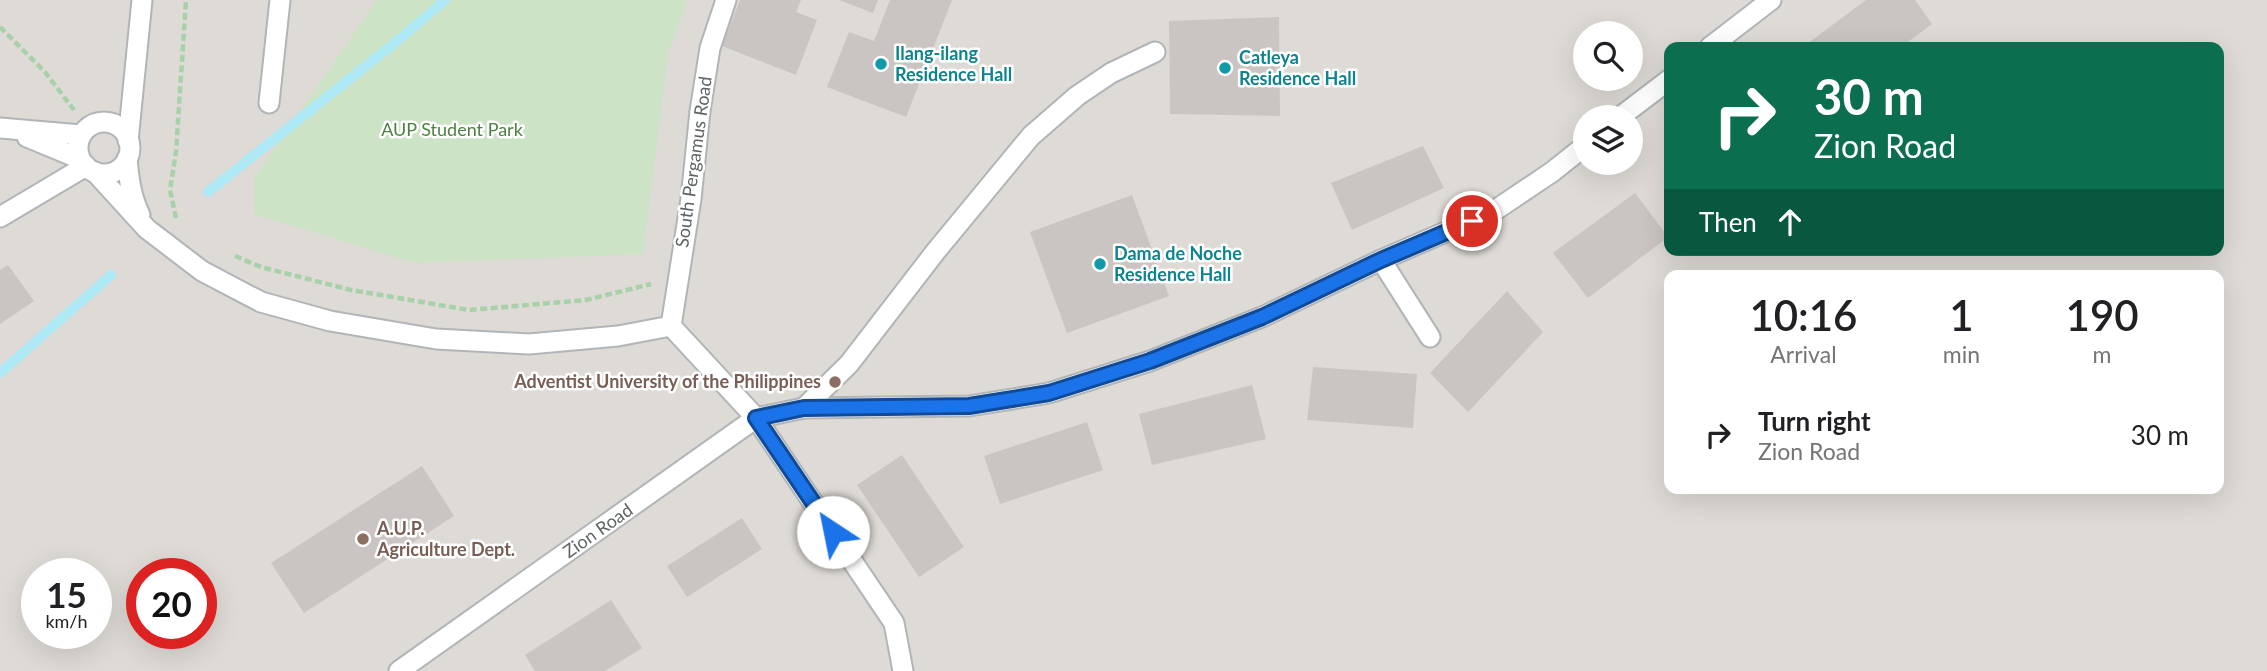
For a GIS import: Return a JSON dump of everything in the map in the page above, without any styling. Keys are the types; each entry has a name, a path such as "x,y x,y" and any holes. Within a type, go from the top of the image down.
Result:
{"lane":[{"path":"4,128 87,166 114,172 122,167 128,150 142,0"},
{"path":"269,103 280,0"},
{"name":"South Pergamus Road","path":"671,326 691,199 710,48 726,0"},
{"path":"1716,42 1771,0"},
{"path":"804,408 849,364 936,251 1031,136 1077,96 1111,73 1155,52"},
{"path":"133,84 110,115 90,128 78,148 87,166 147,229 202,271 261,302 330,321 436,339 529,344 618,336 671,326 756,418 894,623 903,671"},
{"path":"1636,105 1664,84"},
{"path":"4,128 90,128 115,125 124,132 134,203 147,229"},
{"name":"Zion Road","path":"399,671 756,418 804,408 969,406 1049,393 1150,361 1262,317 1381,260 1494,211 1573,154"},
{"path":"0,217 87,166"},
{"path":"1381,260 1430,337"}],"path":[{"path":"178,222 170,190 176,152 187,0"},
{"path":"0,27 45,72 90,128"},
{"path":"228,253 261,267 351,290 470,310 586,300 677,277"}],"shaded area":[{"name":"Adventist University of the Philippines","path":"0,0 2267,0 2267,671 0,671"}],"green space":[{"name":"AUP Student Park","path":"377,0 688,0 668,53 643,254 415,263 254,214 254,178"}],"building":[{"path":"740,0 801,0 796,12 817,20 796,75 722,46"},
{"name":"Ilang-ilang Residence Hall","path":"839,0 878,0 873,13"},
{"name":"Ilang-ilang Residence Hall","path":"890,0 952,0 906,117 827,87 849,32 874,41"},
{"path":"1866,0 1915,0 1932,24 1908,42 1810,42"},
{"name":"Catleya Residence Hall","path":"1279,17 1280,116 1170,114 1169,21"},
{"path":"1423,146 1444,188 1352,230 1331,183"},
{"path":"1635,193 1664,232 1664,240 1588,298 1553,253"},
{"name":"Dama de Noche Residence Hall","path":"1132,195 1169,296 1067,333 1030,232"},
{"path":"8,265 34,301 0,324 0,270"},
{"path":"1507,291 1543,332 1468,412 1430,373"},
{"path":"1313,367 1417,374 1413,428 1307,420"},
{"path":"1252,385 1266,439 1152,465 1139,414"},
{"path":"1087,422 1103,470 1000,504 984,456"},
{"path":"902,455 964,547 919,577 857,485"},
{"name":"A.U.P. Agriculture Dept.","path":"422,466 454,516 304,613 271,563"},
{"path":"742,518 762,549 687,597 667,566"},
{"path":"611,600 642,648 605,671 535,671 525,655"}],"waterway":[{"path":"208,192 445,0"},
{"path":"0,373 111,275"}],"place":[{"name":"Ilang-ilang Residence Hall","path":"881,64"},
{"name":"Catleya Residence Hall","path":"1225,68"},
{"name":"Dama de Noche Residence Hall","path":"1100,264"},
{"name":"Adventist University of the Philippines","path":"835,382"},
{"name":"A.U.P. Agriculture Dept.","path":"363,539"}],"route":[{"path":"833,532 756,418 804,408 969,406 1049,393 1150,361 1262,317 1381,260 1472,221"}]}
